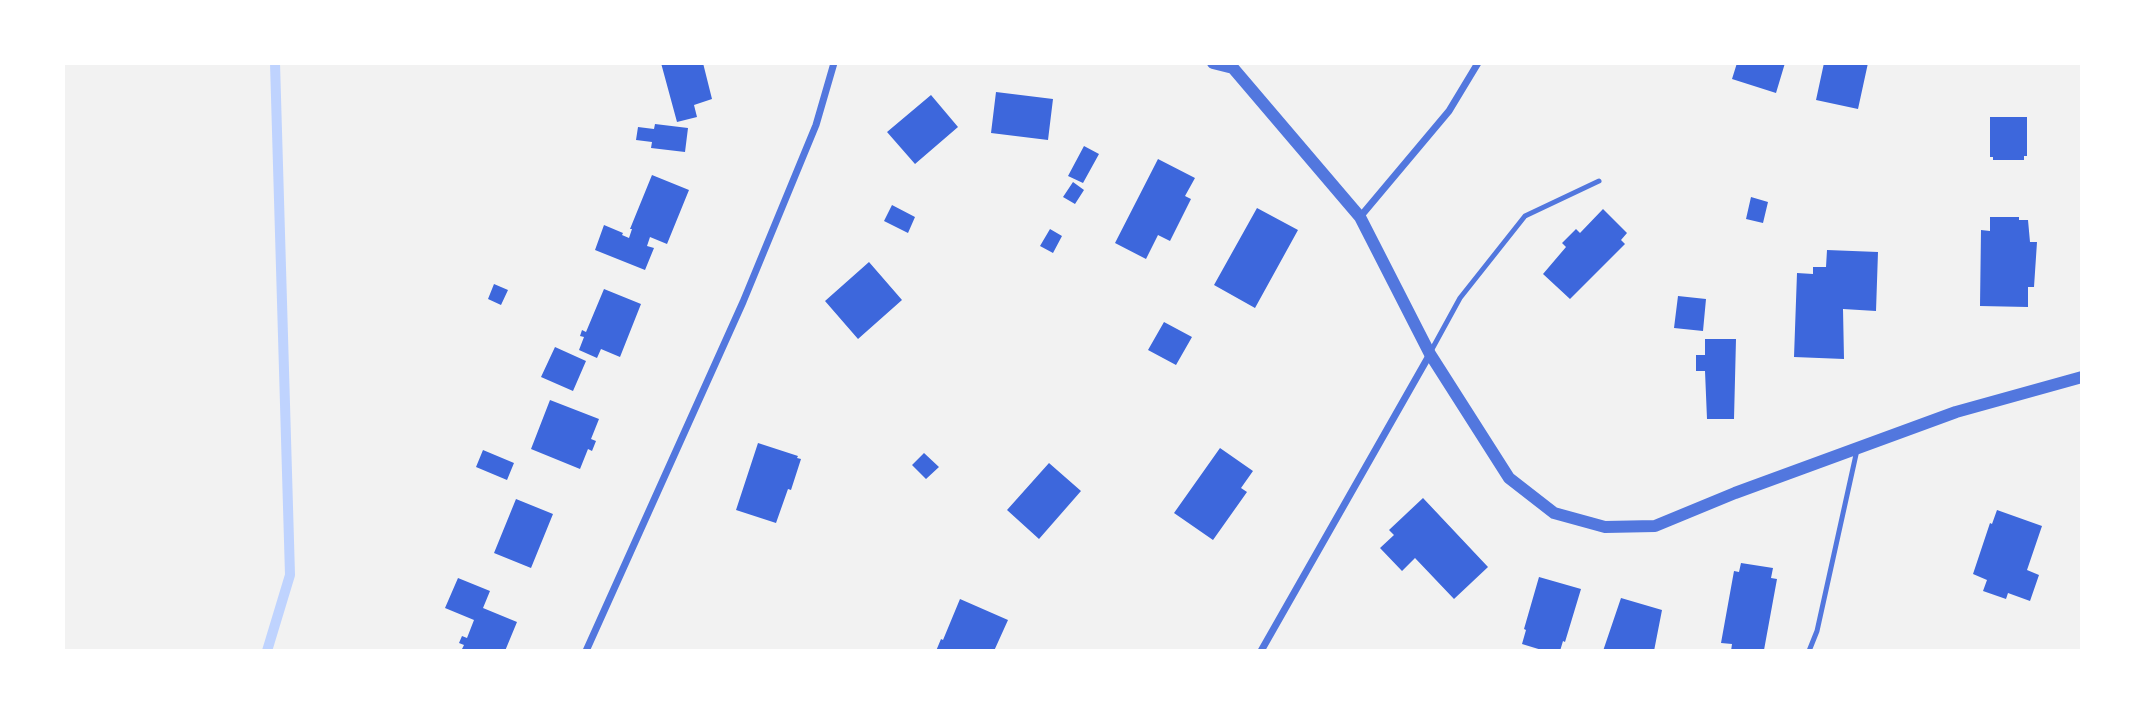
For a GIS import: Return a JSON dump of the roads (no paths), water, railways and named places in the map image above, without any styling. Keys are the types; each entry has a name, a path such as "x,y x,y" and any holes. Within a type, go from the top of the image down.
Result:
{"street":[{"path":"586,651 743,302 816,125 834,63"},
{"path":"1213,63 1233,68 1360,217 1430,354 1509,478 1554,513 1605,527 1655,526 1735,493 1956,412 2082,377"},
{"path":"1360,217 1449,111 1478,63"},
{"path":"1261,651 1430,354"}],"lane":[{"path":"1430,354 1460,298 1525,215 1599,181"},
{"path":"1809,651 1817,631 1857,448"}],"waterway":[{"path":"267,651 290,575 275,63"}]}
